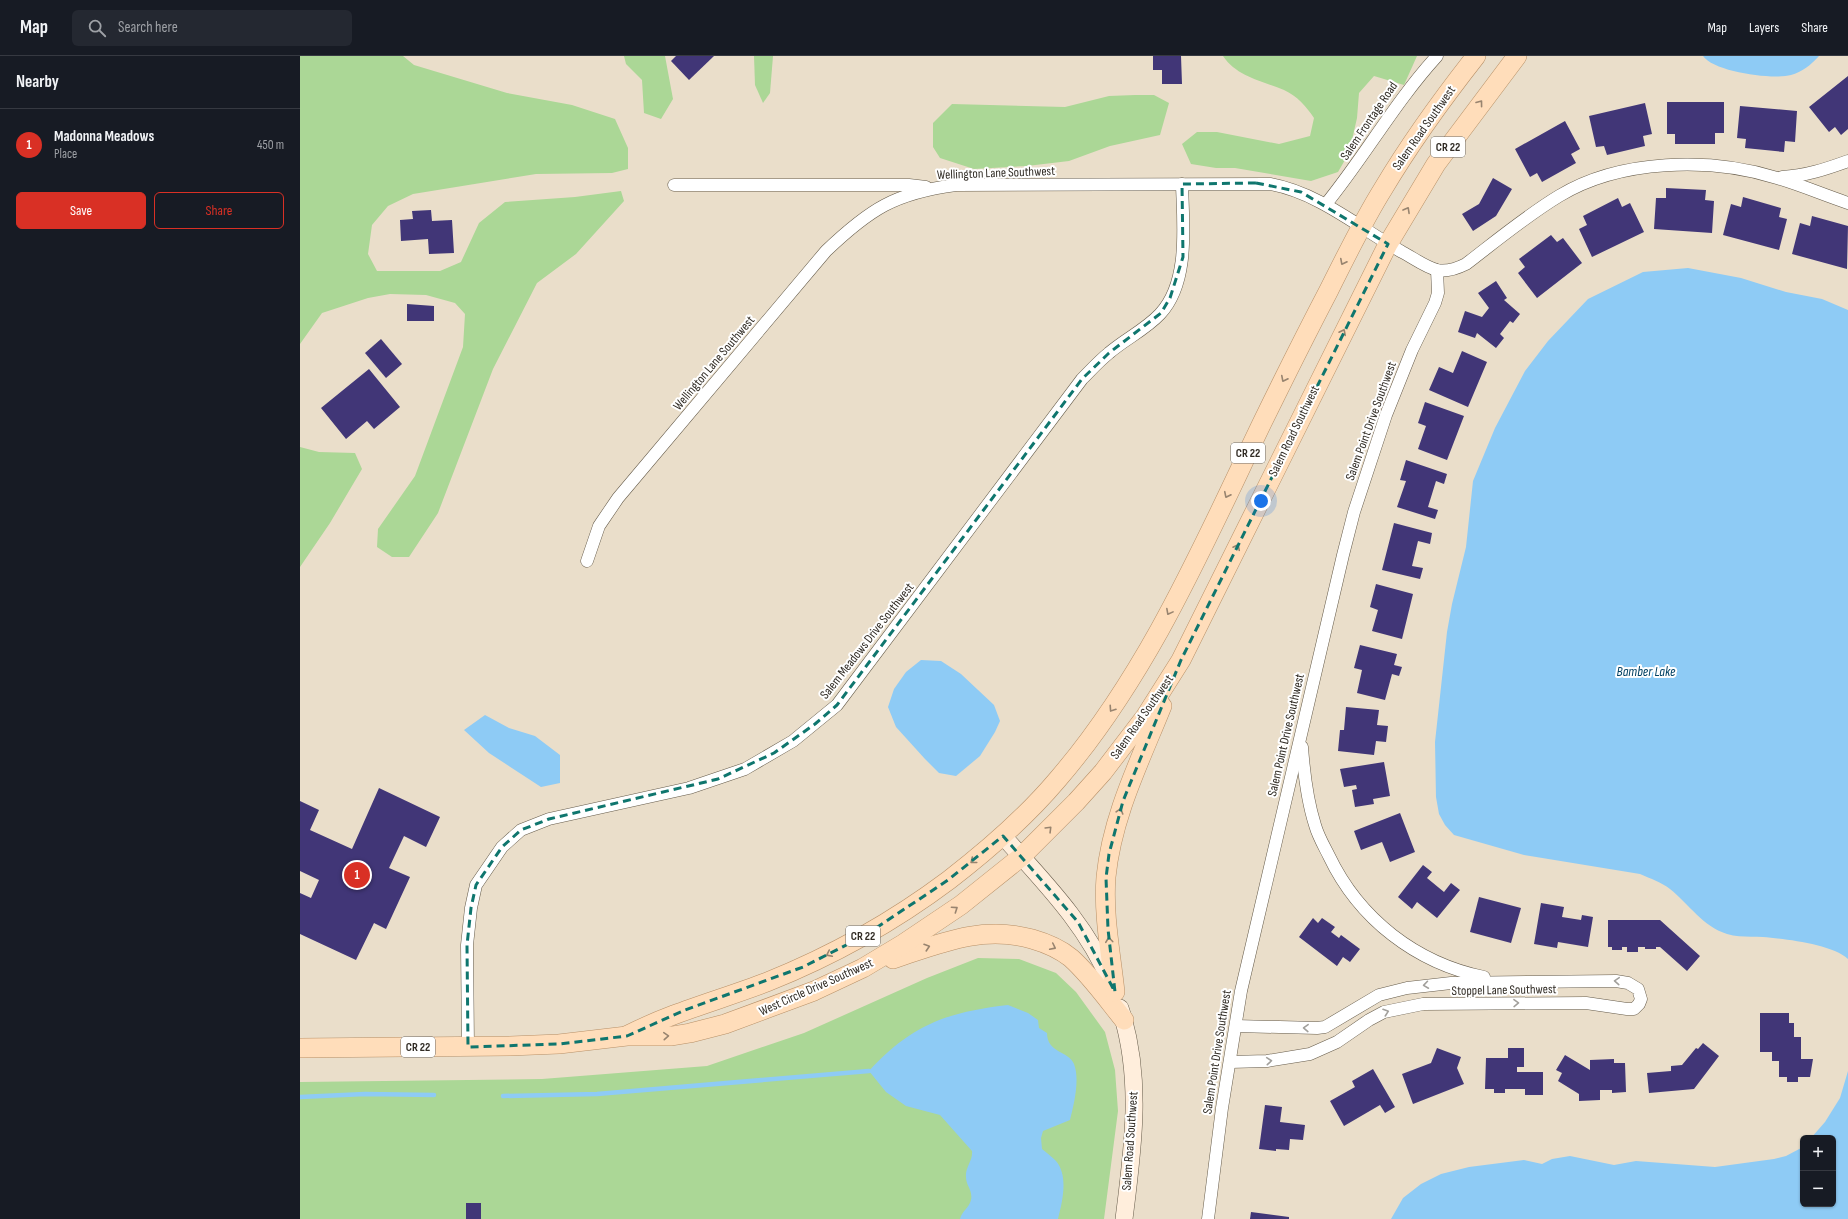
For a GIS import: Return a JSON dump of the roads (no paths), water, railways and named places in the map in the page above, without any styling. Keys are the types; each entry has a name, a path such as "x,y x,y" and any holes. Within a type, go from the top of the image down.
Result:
{"main road":[{"name":"Salem Road Southwest","path":"1021,857 1076,802 1108,766 1145,717 1181,660 1374,236 1406,151 1476,56"},
{"name":"Salem Road Southwest","path":"1124,1219 1132,1148 1135,1102 1132,1062 1124,1020 1106,969 1078,922 1003,836 1057,781 1105,720 1149,650 1197,558 1270,406 1374,236 1412,202 1436,164 1517,56"},
{"path":"1115,992 1106,901 1109,854 1123,801 1181,660"},
{"name":"West Circle Drive Southwest","path":"627,1036 674,1014 803,967 864,936 948,880 1003,836"},
{"name":"West Circle Drive Southwest","path":"300,1048 468,1047 559,1044 627,1036 672,1036 714,1027 776,1006 863,968 903,944 961,905 1021,857"},
{"path":"863,968 959,937 991,933 1022,936 1053,947 1070,957 1088,975 1124,1020"}],"street":[{"name":"Salem Frontage Road","path":"1326,204 1349,175 1387,118 1410,87 1437,56"},
{"path":"1775,177 1798,176 1814,173 1848,160"},
{"path":"1374,236 1437,270 1455,269 1466,264 1560,195 1582,185 1625,171 1666,165 1707,165 1775,177 1848,203"},
{"name":"Salem Meadows Drive Southwest","path":"468,1047 467,945 471,908 476,885 502,847 521,830 549,819 689,788 718,780 745,769 793,741 838,706 1082,378 1109,353 1144,328 1160,313 1172,292 1183,257 1182,184"},
{"name":"Wellington Lane Southwest","path":"587,561 599,526 618,498 826,251 848,230 888,202 911,193 956,185 1270,184 1301,192 1326,204 1374,236"},
{"path":"674,185 909,185 933,188"},
{"name":"Salem Point Drive Southwest","path":"1208,1219 1230,1062 1250,946 1354,512 1386,415 1412,350 1435,303 1438,293 1437,270"},
{"name":"Stoppel Lane Southwest","path":"1301,738 1306,789 1315,827 1333,865 1346,887 1383,928 1414,950 1452,969 1507,982"},
{"name":"Stoppel Lane Southwest","path":"1230,1062 1267,1062 1310,1054 1337,1042 1368,1020 1384,1012 1416,1005 1586,1003 1627,1010 1634,1009 1639,1004 1641,999 1640,994 1633,985 1616,981 1433,984 1392,990 1359,1005 1334,1022 1316,1028 1236,1026"}],"water":[{"path":"1703,56 1819,56 1806,68 1795,74 1771,76 1731,70 1709,62"},
{"name":"Bamber Lake","path":"1688,268 1741,278 1786,292 1822,299 1848,310 1848,959 1831,950 1808,943 1727,934 1710,926 1667,887 1640,874 1524,855 1454,835 1445,825 1439,814 1436,797 1435,742 1447,632 1452,604 1466,547 1473,481 1495,428 1525,371 1548,341 1588,299 1643,272"},
{"path":"921,660 941,661 961,674 994,705 1000,721 980,756 956,776 939,773 925,759 896,727 888,707 894,689 906,672"},
{"path":"485,715 509,728 535,736 560,755 560,783 541,787 489,753 464,730"},
{"path":"1008,1005 1028,1013 1038,1020 1039,1028 1047,1033 1048,1040 1054,1048 1068,1056 1074,1064 1076,1070 1076,1092 1070,1120 1043,1131 1041,1138 1042,1149 1056,1161 1062,1174 1063,1190 1058,1219 960,1219 971,1200 971,1193 966,1180 966,1173 972,1151 940,1115 906,1106 886,1092 869,1071 900,1042 931,1023 966,1012"},
{"path":"1848,1071 1848,1219 1391,1219 1403,1198 1421,1184 1441,1174 1469,1167 1524,1160 1542,1164 1552,1159 1570,1156 1614,1165 1636,1161 1715,1167 1774,1159 1786,1156 1800,1149 1800,1207 1836,1207 1836,1135 1814,1135 1825,1122 1840,1098"}],"waterway":[{"path":"503,1096 597,1094 869,1071"},
{"path":"300,1097 365,1094 434,1095"}],"place":[{"name":"Madonna Meadows","path":"357,875"}]}
